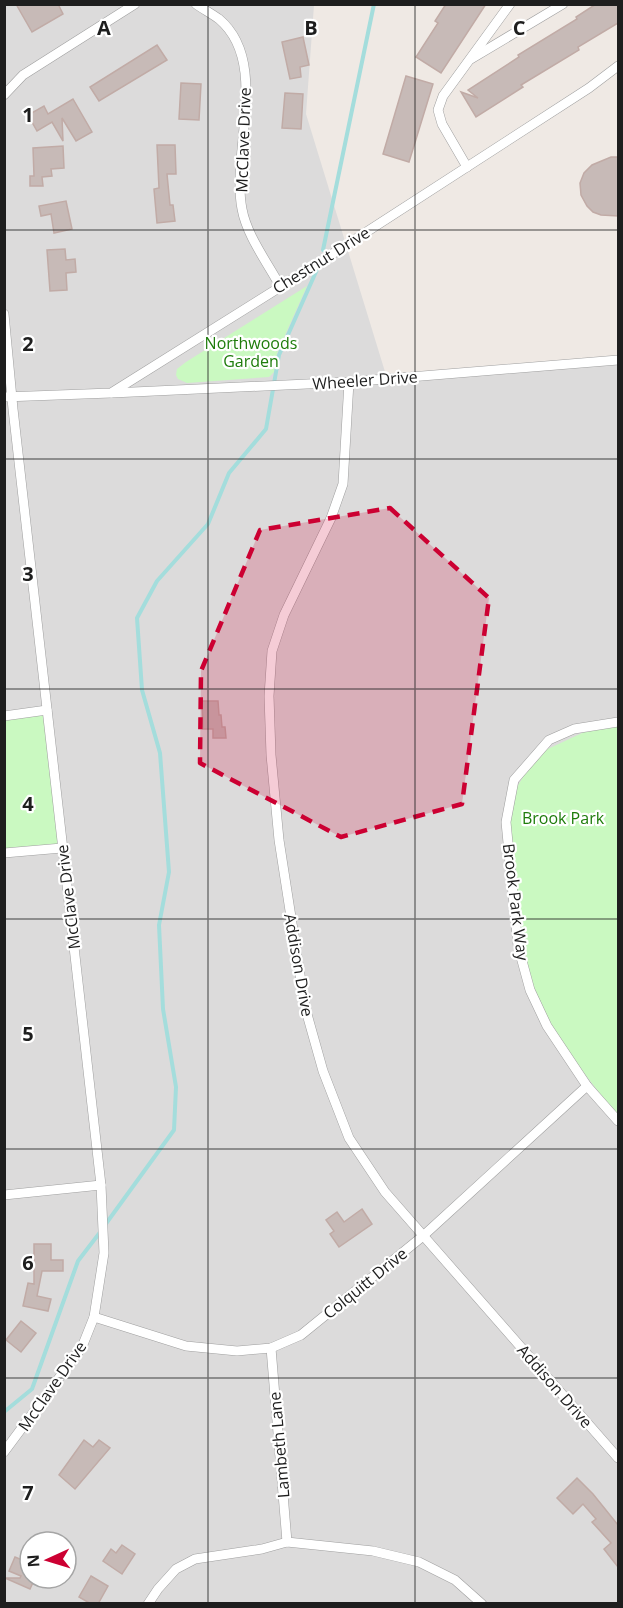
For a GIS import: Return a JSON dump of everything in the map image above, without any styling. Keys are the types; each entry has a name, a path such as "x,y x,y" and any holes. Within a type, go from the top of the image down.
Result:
{"street":[{"path":"4,95 23,75 135,4"},
{"name":"McClave Drive","path":"196,4 220,20 234,38 241,56 246,81 240,187 242,209 248,229 280,286"},
{"path":"467,166 442,124 438,110 443,96 510,4"},
{"path":"467,62 563,4"},
{"name":"Chestnut Drive","path":"111,393 589,88 618,66"},
{"name":"McClave Drive","path":"4,314 8,397 47,710 101,1185 104,1253 94,1317 82,1347 4,1452"},
{"name":"Wheeler Drive","path":"111,393 349,382 618,360"},
{"name":"Addison Drive","path":"349,382 343,483 331,518 284,615 272,651 269,696 271,755 279,840 305,1007 323,1071 349,1138 386,1192 618,1458"},
{"path":"8,397 111,393"},
{"path":"4,716 47,710"},
{"name":"Brook Park Way","path":"618,722 574,729 549,740 514,780 506,822 518,946 530,990 547,1026 587,1086 618,1121"},
{"path":"4,853 62,848"},
{"name":"Colquitt Drive","path":"94,1317 186,1346 237,1351 271,1348 301,1335 423,1236 587,1086"},
{"path":"4,1195 101,1185"},
{"name":"Lambeth Lane","path":"271,1348 287,1542"},
{"path":"148,1604 176,1569 195,1559 262,1549 287,1542 372,1551 418,1562 455,1580 482,1604"}],"highlighted area":[{"path":"390,508 489,598 462,804 341,837 200,763 201,671 260,530"}],"shaded area":[{"path":"5,5 314,5 306,114 386,375 618,359 618,1603 5,1603"}],"green space":[{"name":"Northwoods Garden","path":"307,286 277,353 274,372 269,377 187,383 178,379 177,369 186,362"},
{"path":"49,707 62,844 5,851 4,715"},
{"name":"Brook Park","path":"618,724 618,1117 543,1020 518,947 506,805 537,754 595,727"}],"building":[{"path":"16,4 58,4 63,14 32,32"},
{"path":"446,4 486,4 441,73 416,57 438,23 435,21"},
{"path":"596,4 618,4 618,23 578,47 579,50 521,85 523,87 476,117 461,92 478,98 468,90 519,57 518,55 577,19 576,17"},
{"path":"303,37 309,65 300,67 301,77 290,79 282,42"},
{"path":"157,45 167,60 99,101 90,87"},
{"path":"406,76 433,84 409,162 383,154"},
{"path":"181,83 201,84 199,120 179,119"},
{"path":"285,93 303,94 301,129 282,128"},
{"path":"73,99 92,132 76,141 62,118 63,141 52,122 37,131 28,115 44,106 48,114"},
{"path":"157,145 175,145 176,174 167,174 170,205 173,205 175,221 157,223 154,189 159,188"},
{"path":"63,146 64,168 51,169 52,176 42,177 43,186 30,186 30,176 34,176 33,148"},
{"path":"611,157 618,157 618,216 593,212 581,195 580,183 584,173 592,165"},
{"path":"66,201 72,229 54,233 51,214 41,216 39,206"},
{"path":"65,249 66,260 75,259 76,272 66,273 67,290 50,291 47,250"},
{"path":"202,701 218,701 219,715 221,715 222,727 225,727 226,738 213,738 213,729 203,729"},
{"path":"362,1209 372,1224 339,1247 330,1234 334,1231 326,1220 337,1212 344,1222"},
{"path":"34,1244 51,1244 51,1260 63,1260 63,1271 42,1271 37,1296 51,1299 48,1311 23,1306 28,1283 34,1284"},
{"path":"21,1321 36,1333 21,1352 6,1340"},
{"path":"84,1440 93,1447 99,1440 110,1448 75,1489 59,1475"},
{"path":"577,1478 618,1525 618,1567 604,1549 611,1543 592,1522 596,1519 583,1504 573,1514 557,1498"},
{"path":"122,1545 135,1554 122,1574 103,1561 111,1549 116,1553"},
{"path":"15,1557 18,1558 18,1575 9,1571"},
{"path":"91,1576 108,1586 98,1604 91,1604 79,1597"},
{"path":"5,1578 18,1578 18,1584"}],"waterway":[{"path":"323,250 374,4"},
{"path":"105,1225 174,1130 176,1087 163,1009 159,925 169,872 160,753 142,690 137,618 157,581 208,524 229,473 266,429 279,355 319,265"},
{"path":"4,1412 32,1389 78,1261 101,1231"}]}
